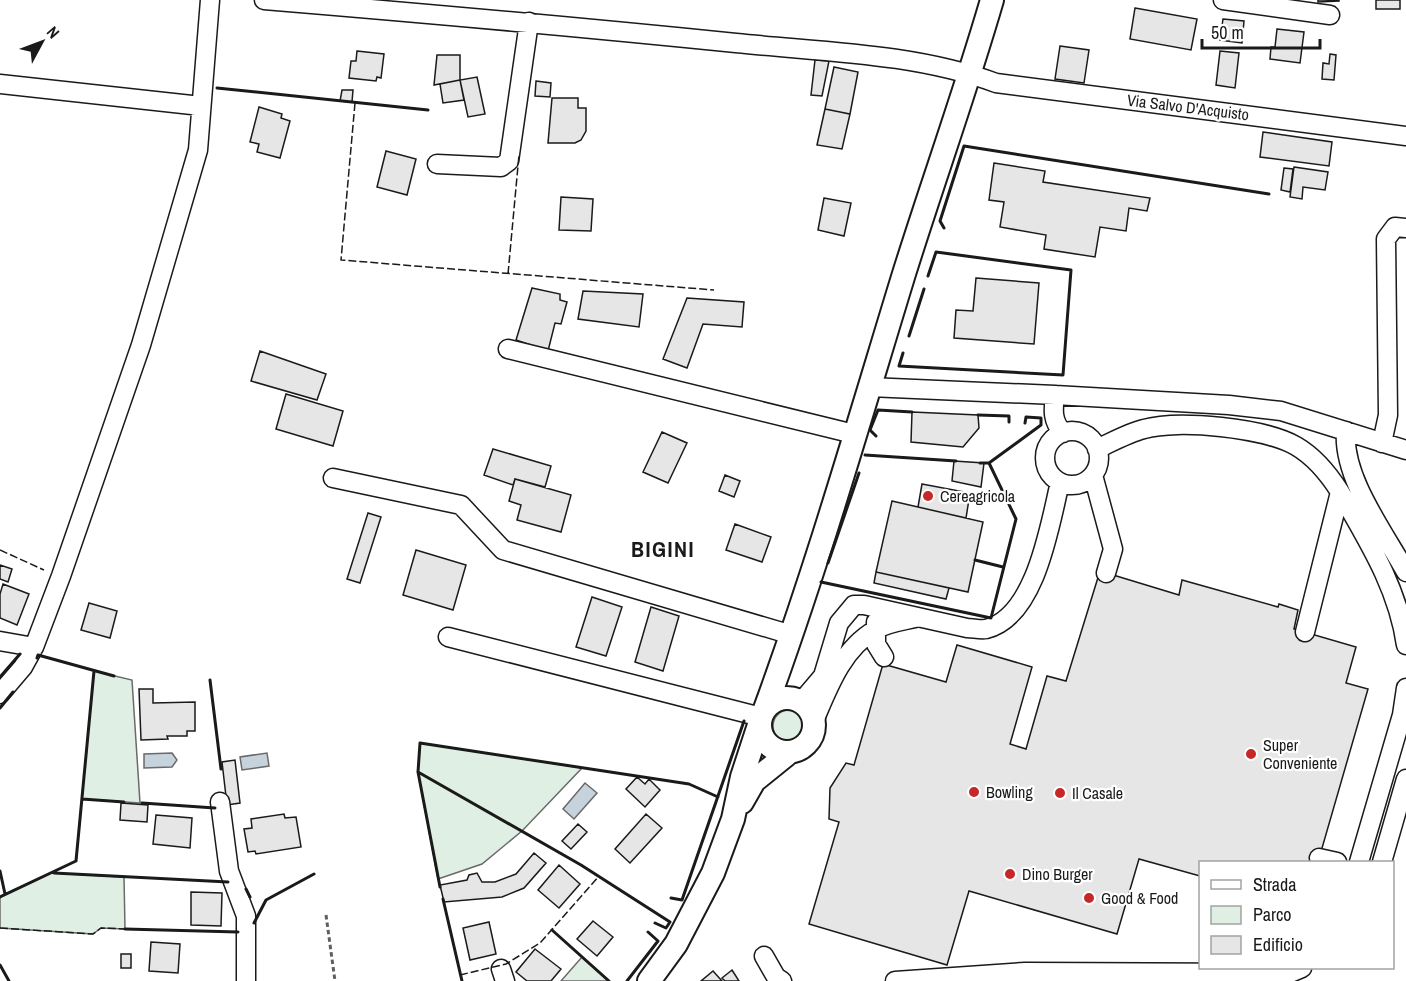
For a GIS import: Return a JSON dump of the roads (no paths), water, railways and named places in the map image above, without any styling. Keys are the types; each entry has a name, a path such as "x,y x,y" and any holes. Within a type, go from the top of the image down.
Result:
{"main road":[{"path":"649,981 676,944 703,895 732,819 742,777 792,635 854,434 971,74 992,0"},
{"path":"732,819 754,781 790,752 804,746 810,739 814,721 812,714 800,701 791,663 792,635"},
{"path":"762,716 780,699 800,701"},
{"path":"762,716 764,738 768,744 775,749 790,752"}],"street":[{"path":"0,694 23,667 34,647 62,576 141,345 198,150 210,0"},
{"name":"Via Salvo D'Acquisto","path":"264,0 435,7 529,22 887,58 971,74 996,83 1406,136"},
{"path":"1223,0 1330,15"},
{"path":"436,164 501,167 509,160 529,22"},
{"path":"0,84 201,106"},
{"path":"1382,443 1388,415 1386,239 1395,227 1406,228"},
{"path":"508,349 854,434"},
{"path":"869,387 1229,405 1281,411 1406,450"},
{"path":"1055,395 1053,409 1055,424 1063,433"},
{"path":"1097,449 1144,429 1181,424 1253,432 1294,445 1309,455 1331,478 1383,568 1402,618 1406,645"},
{"path":"1346,431 1345,448 1351,471 1406,572"},
{"path":"1063,433 1082,433 1090,438 1097,449 1099,458 1093,475 1086,481 1074,485 1060,482 1048,472 1044,458 1051,441 1063,433"},
{"path":"1093,475 1113,549 1106,573"},
{"path":"333,478 461,505 503,550 792,635"},
{"path":"800,701 823,676 839,623 850,608 864,605 985,629 1003,621 1018,606 1043,555 1060,482"},
{"path":"1305,632 1340,492"},
{"path":"864,605 875,615 876,644 884,657"},
{"path":"814,721 838,668 850,651 875,629 919,617"},
{"path":"448,638 762,716"},
{"path":"0,641 34,647"},
{"path":"1359,861 1402,715 1406,688"},
{"path":"1382,861 1406,779"},
{"path":"220,802 229,871 246,916 246,981"},
{"path":"764,957 776,977 782,981"},
{"path":"895,981 1025,972 1290,973 1300,969"}],"place":[{"name":"Cereagricola","path":"928,496"},
{"name":"Super Conveniente","path":"1251,754"},
{"name":"Bowling","path":"974,792"},
{"name":"Il Casale","path":"1060,793"},
{"name":"Dino Burger","path":"1010,874"},
{"name":"Good & Food","path":"1089,898"}],"district":[{"name":"BIGINI","path":"663,549"}]}
